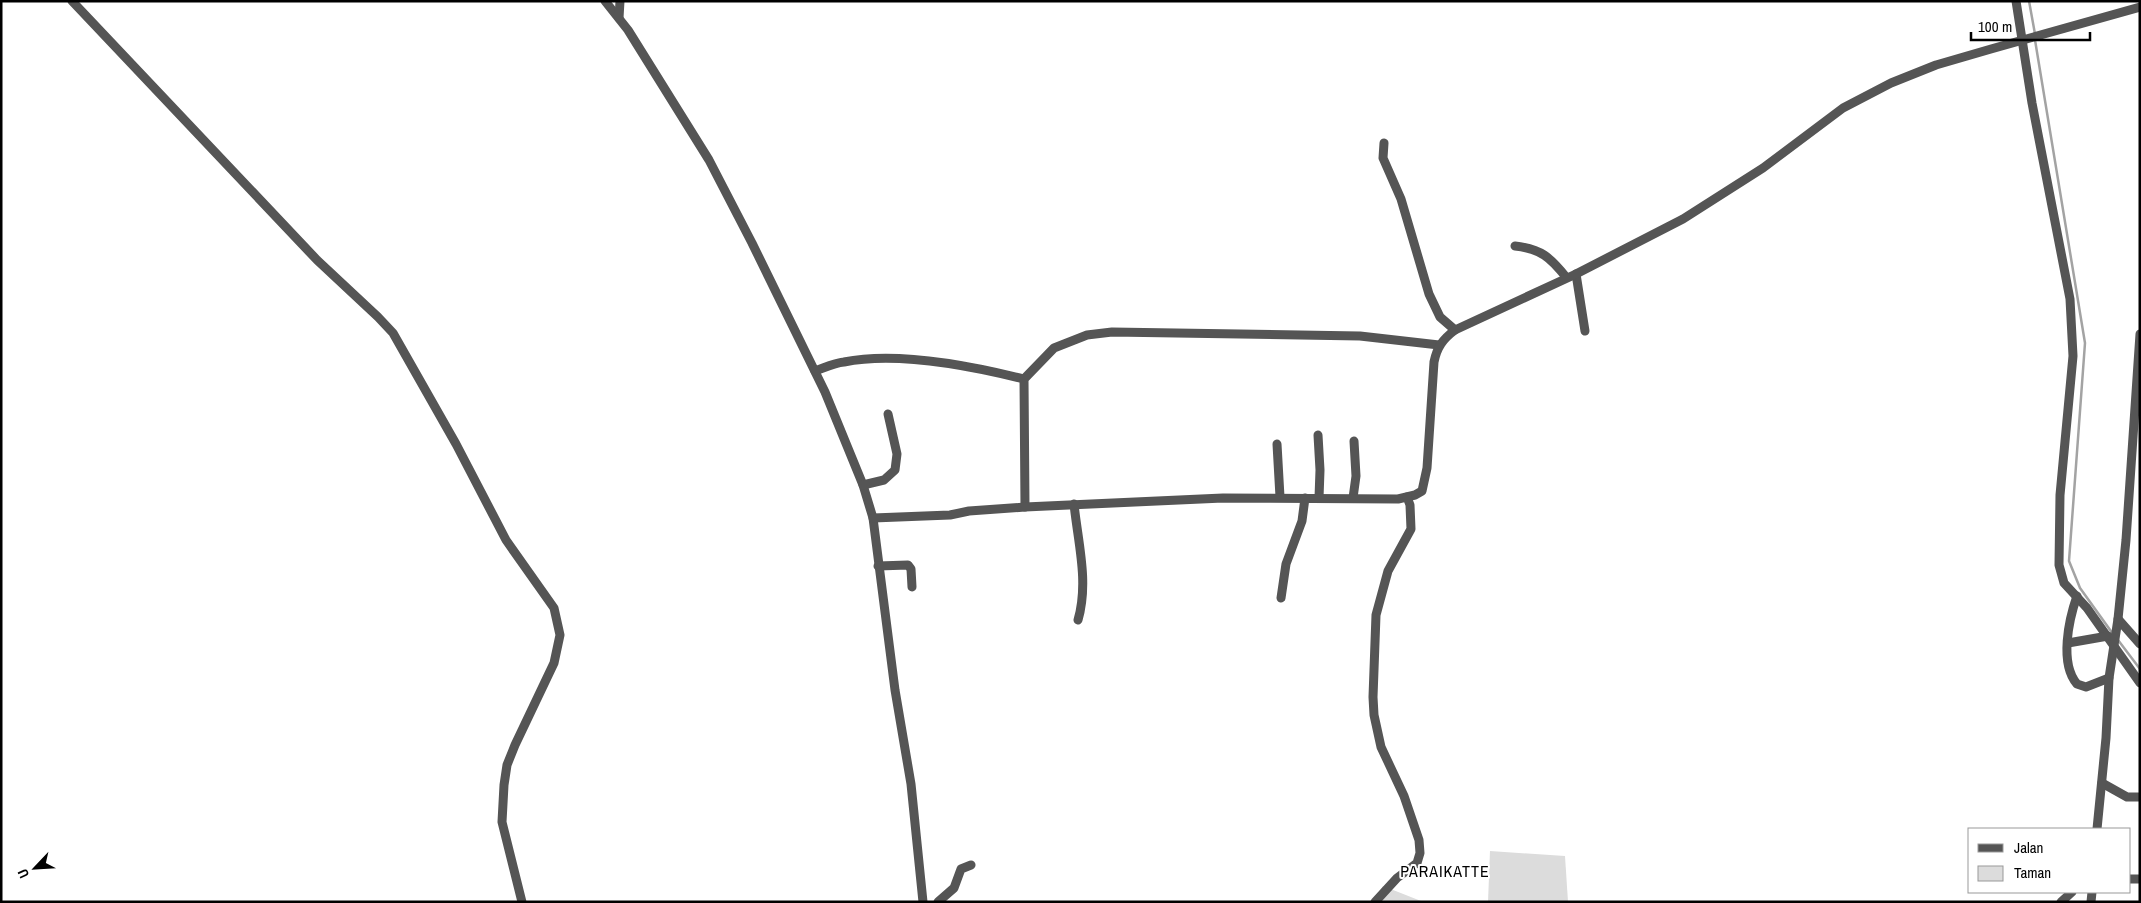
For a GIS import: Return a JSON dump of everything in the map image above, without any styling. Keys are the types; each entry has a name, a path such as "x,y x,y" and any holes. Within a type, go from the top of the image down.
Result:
{"street":[{"path":"72,1 317,260 393,333 456,444 506,540 554,608 560,635 554,663 507,765 502,803 504,830 522,902"},
{"path":"605,1 619,18 709,160 815,371 863,485 873,518 878,566 911,784 923,902"},
{"path":"619,18 620,1"},
{"path":"2016,1 2070,299 2073,356 2060,495 2060,565 2064,583 2112,639 2140,683"},
{"path":"873,518 950,515 969,511 1074,504 1280,496 1398,499 1407,497 1422,490 1425,483 1434,362 1439,345 1455,330 1576,274 1683,219 1763,168 1856,100 1891,83 1936,65 2140,7"},
{"path":"1384,143 1383,158 1401,199 1429,294 1440,317 1455,330"},
{"path":"1514,246 1538,250 1554,262 1566,277"},
{"path":"1576,274 1585,330"},
{"path":"1025,507 1024,379 1054,348 1087,335 1112,332 1360,336 1439,345"},
{"path":"2097,828 2112,639 2117,623 2136,462 2140,334"},
{"path":"815,371 843,362 864,359 908,360 998,372 1024,379"},
{"path":"863,485 884,480 895,470 897,454 888,414"},
{"path":"1318,435 1319,498"},
{"path":"1353,498 1356,476 1354,441"},
{"path":"1277,444 1280,496"},
{"path":"1374,902 1397,878 1416,863 1420,853 1418,840 1404,796 1381,747 1374,715 1373,697 1376,615 1388,571 1411,529 1410,505 1407,497"},
{"path":"1281,598 1286,564 1302,521 1305,498"},
{"path":"1074,504 1083,570 1082,606 1078,620"},
{"path":"878,566 908,565 911,569 912,587"},
{"path":"2077,596 2069,621 2070,674 2077,684 2086,687 2109,678"},
{"path":"2117,623 2140,644"},
{"path":"2068,643 2112,639"},
{"path":"2102,783 2127,797 2140,797"},
{"path":"938,902 954,888 961,869 971,865"},
{"path":"2061,902 2071,893"}],"green space":[{"path":"1490,851 1565,856 1568,902 1488,902"},
{"path":"1383,886 1421,901 1429,902 1374,902"}],"waterway":[{"path":"2029,1 2035,34"},
{"path":"2035,40 2085,343 2069,561 2080,588 2113,634"},
{"path":"2118,640 2140,669"}],"district":[{"name":"PARAIKATTE","path":"1445,871"}]}
